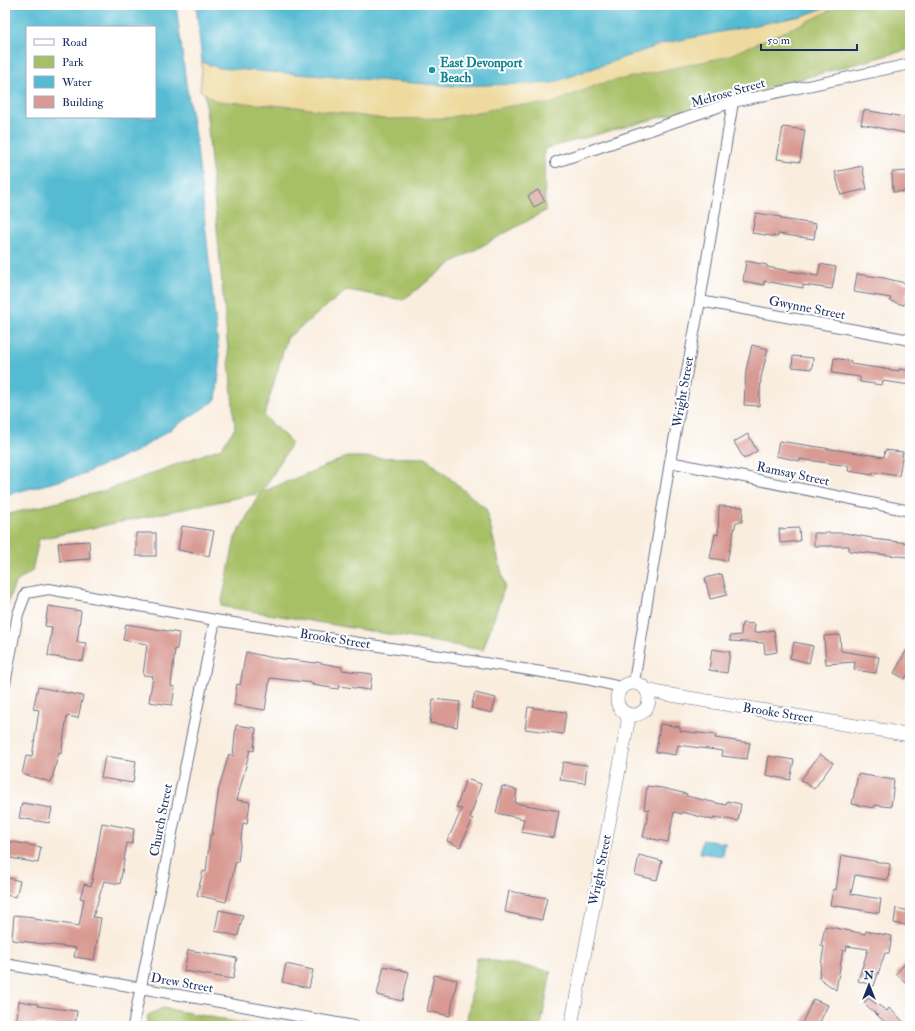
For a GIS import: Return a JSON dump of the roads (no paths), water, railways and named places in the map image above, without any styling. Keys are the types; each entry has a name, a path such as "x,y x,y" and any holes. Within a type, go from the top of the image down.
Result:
{"street":[{"name":"Melrose Street","path":"556,162 733,102 910,64"},
{"name":"Wright Street","path":"634,682 670,462 700,301 733,102"},
{"name":"Gwynne Street","path":"700,301 910,340"},
{"name":"Ramsay Street","path":"670,462 910,511"},
{"name":"Brooke Street","path":"5,684 18,614 26,593 49,589 215,620 578,678 621,687"},
{"name":"Church Street","path":"133,1026 215,620"},
{"path":"634,682 644,686 647,690 649,700 646,709 637,715 627,714 622,711 616,697 621,687 625,684 634,682"},
{"name":"Brooke Street","path":"647,690 910,735"},
{"name":"Wright Street","path":"571,1026 628,722 627,714"},
{"name":"Drew Street","path":"5,964 354,1026"}],"water":[{"path":"5,5 176,5 186,83 197,147 220,365 216,400 137,451 78,476 5,495"},
{"name":"East Devonport Beach","path":"196,5 832,5 802,16 665,43 552,83 453,86 219,68 202,62"},
{"path":"702,840 725,843 723,856 700,853"}],"place":[{"name":"East Devonport Beach","path":"432,70"}]}
